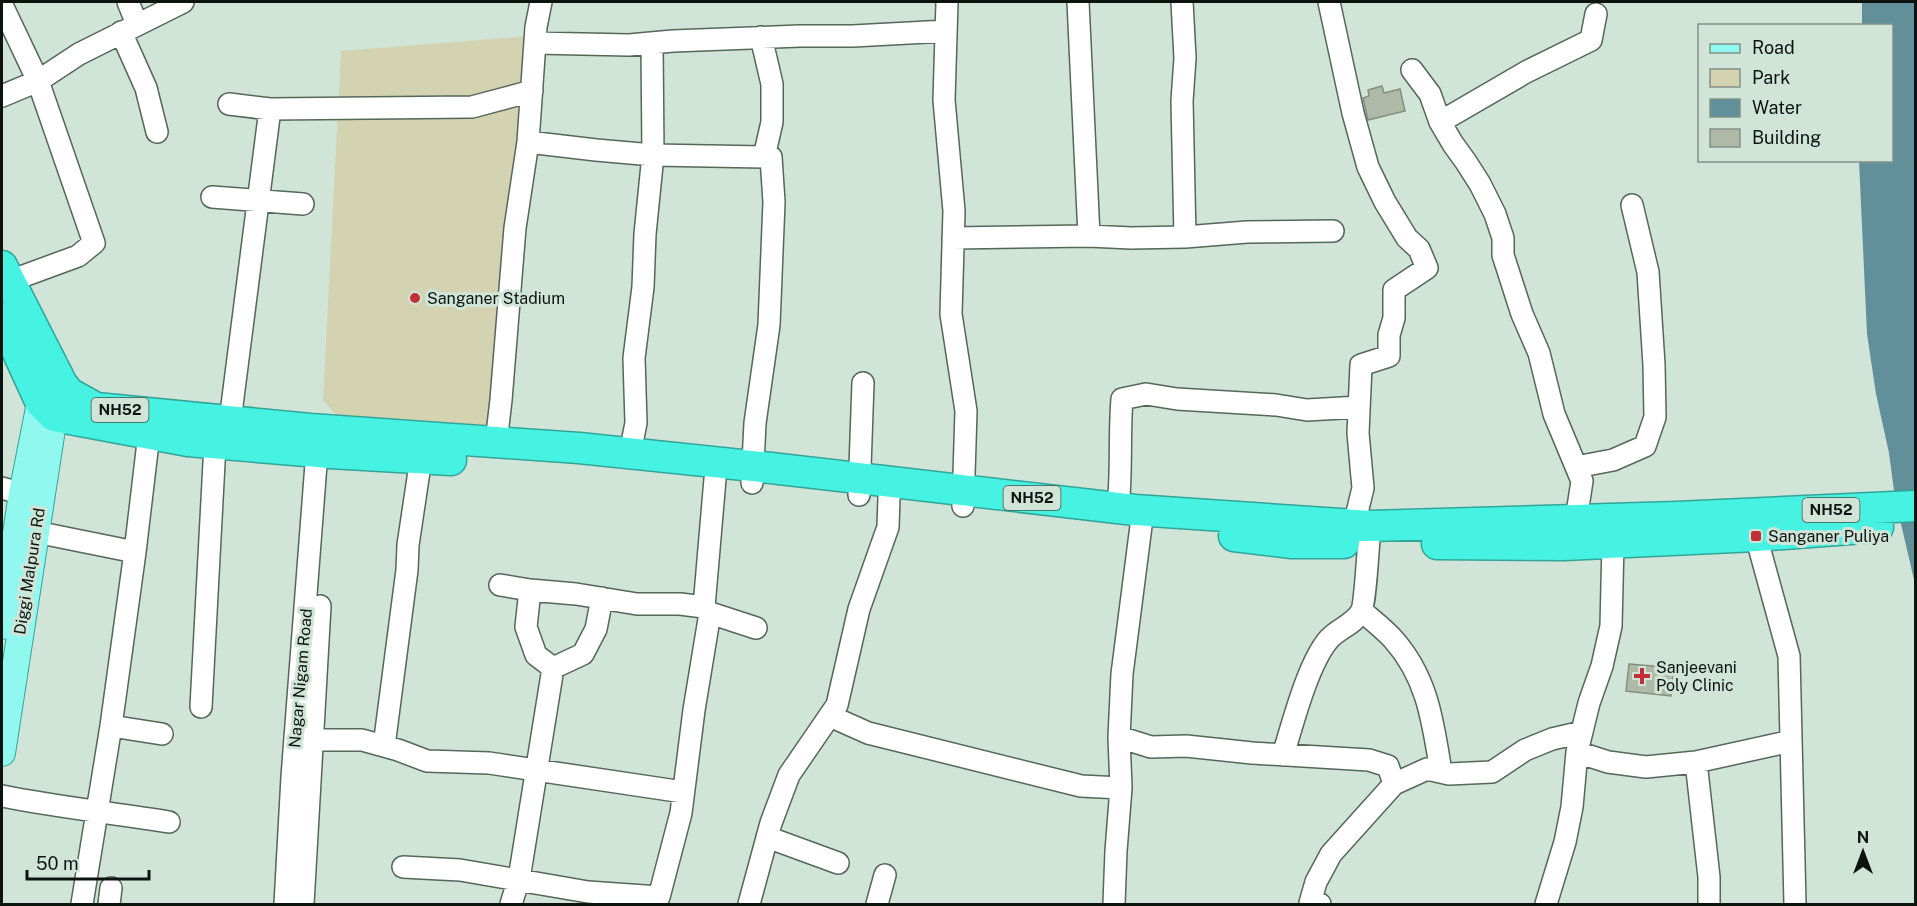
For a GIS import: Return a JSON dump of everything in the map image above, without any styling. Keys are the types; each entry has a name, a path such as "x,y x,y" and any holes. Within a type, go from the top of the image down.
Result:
{"highway":[{"path":"6,273 56,399"},
{"path":"2,318 56,399"},
{"name":"NH52","path":"56,399 223,433"},
{"name":"NH52","path":"56,399 149,434 223,433 325,441 496,443 630,453 753,475 963,498 1141,526 1292,543 1364,536"},
{"name":"NH52","path":"325,441 421,458 655,472 715,479 753,475"},
{"name":"NH52","path":"963,498 1118,508 1364,536 1564,545 1613,543 1916,506"},
{"name":"NH52","path":"1364,536 1370,526 1576,520 1751,525 1916,525"}],"main road":[{"name":"Diggi Malpura Rd","path":"2,626 12,491 36,419 56,399"},
{"name":"Diggi Malpura Rd","path":"2,753 56,399"}],"street":[{"path":"128,2 129,28 157,132"},
{"path":"2,96 38,81 79,54 183,2"},
{"path":"496,443 515,228 528,142 535,43 541,2"},
{"path":"947,2 944,100 954,211 951,314 966,411 963,498"},
{"path":"1078,2 1089,236"},
{"path":"1182,2 1185,58 1182,100 1185,237"},
{"path":"1284,754 1299,705 1316,662 1329,639 1362,611 1363,488 1358,432 1361,365 1389,356 1389,335 1394,318 1394,290 1427,268 1419,249 1407,238 1385,202 1368,167 1353,113 1329,2"},
{"path":"2,5 38,81 94,243 78,256 6,273"},
{"path":"1440,122 1526,72 1591,40 1596,14"},
{"path":"535,43 629,45 946,31"},
{"path":"761,38 772,84 772,122 764,157"},
{"path":"630,453 636,423 634,358 643,287 645,234 653,155 652,43"},
{"path":"1412,70 1430,94 1440,122 1452,144 1471,169 1495,214 1503,238 1503,255 1522,314 1539,353 1554,414 1582,481 1576,520"},
{"path":"229,104 270,109 472,107 532,91"},
{"path":"201,707 223,433 270,109"},
{"path":"528,142 653,155 771,157 773,212 769,326 755,423 753,475"},
{"path":"212,197 303,204"},
{"path":"1576,467 1613,460 1645,447 1655,417 1648,272 1632,206"},
{"path":"953,238 1089,236 1131,238 1247,232 1333,231"},
{"path":"859,487 863,383"},
{"path":"1118,508 1122,399 1146,394 1177,399 1276,405 1307,410 1359,407"},
{"path":"82,904 111,726 149,434"},
{"name":"Nagar Nigam Road","path":"303,904 313,740 325,441"},
{"name":"Nagar Nigam Road","path":"285,904 292,777 325,441"},
{"path":"384,746 407,570 408,545 421,458"},
{"path":"403,867 460,870 588,892 659,897 681,813 707,610 715,479"},
{"path":"749,904 767,837 789,775 837,705 860,609 888,527 891,490"},
{"path":"1751,525 1789,656 1795,904"},
{"path":"1114,904 1121,788 1119,737 1122,674 1141,526"},
{"path":"36,532 135,552"},
{"path":"1546,904 1565,842 1588,703 1602,666 1611,626 1613,543"},
{"path":"501,585 638,604 680,604 707,610 756,628"},
{"path":"530,590 525,627 536,655 553,668"},
{"path":"553,668 583,654 596,629 602,598"},
{"path":"1362,611 1393,639 1420,678 1432,719 1441,772"},
{"path":"511,904 519,879 553,668"},
{"path":"830,716 868,733 1081,786 1121,788"},
{"path":"111,726 162,734"},
{"path":"1119,737 1151,747 1186,746 1369,760 1388,766 1394,784"},
{"path":"1320,904 1310,903 1316,882 1331,854 1394,784 1426,769 1449,774 1492,772 1526,750 1552,739 1580,742 1608,762 1646,767 1696,762 1791,741"},
{"path":"313,740 362,740 427,761 489,763 683,792"},
{"path":"1696,762 1709,877 1709,904"},
{"path":"2,796 59,807 169,822"},
{"path":"767,837 838,863"},
{"path":"877,904 885,875"}],"green space":[{"name":"Sanganer Stadium","path":"528,36 490,430 336,415 323,400 341,51"}],"water":[{"path":"1862,2 1915,2 1915,584 1895,498 1867,334 1859,162 1893,162 1893,24 1862,24"}],"building":[{"path":"1382,86 1384,93 1400,89 1405,111 1368,120 1363,98 1369,96 1368,90"},
{"path":"1629,664 1674,668 1671,696 1626,691"}],"place":[{"name":"Sanganer Stadium","path":"415,298"},
{"name":"Sanganer Puliya","path":"1756,536"},
{"name":"Sanjeevani Poly Clinic","path":"1642,676"}]}
